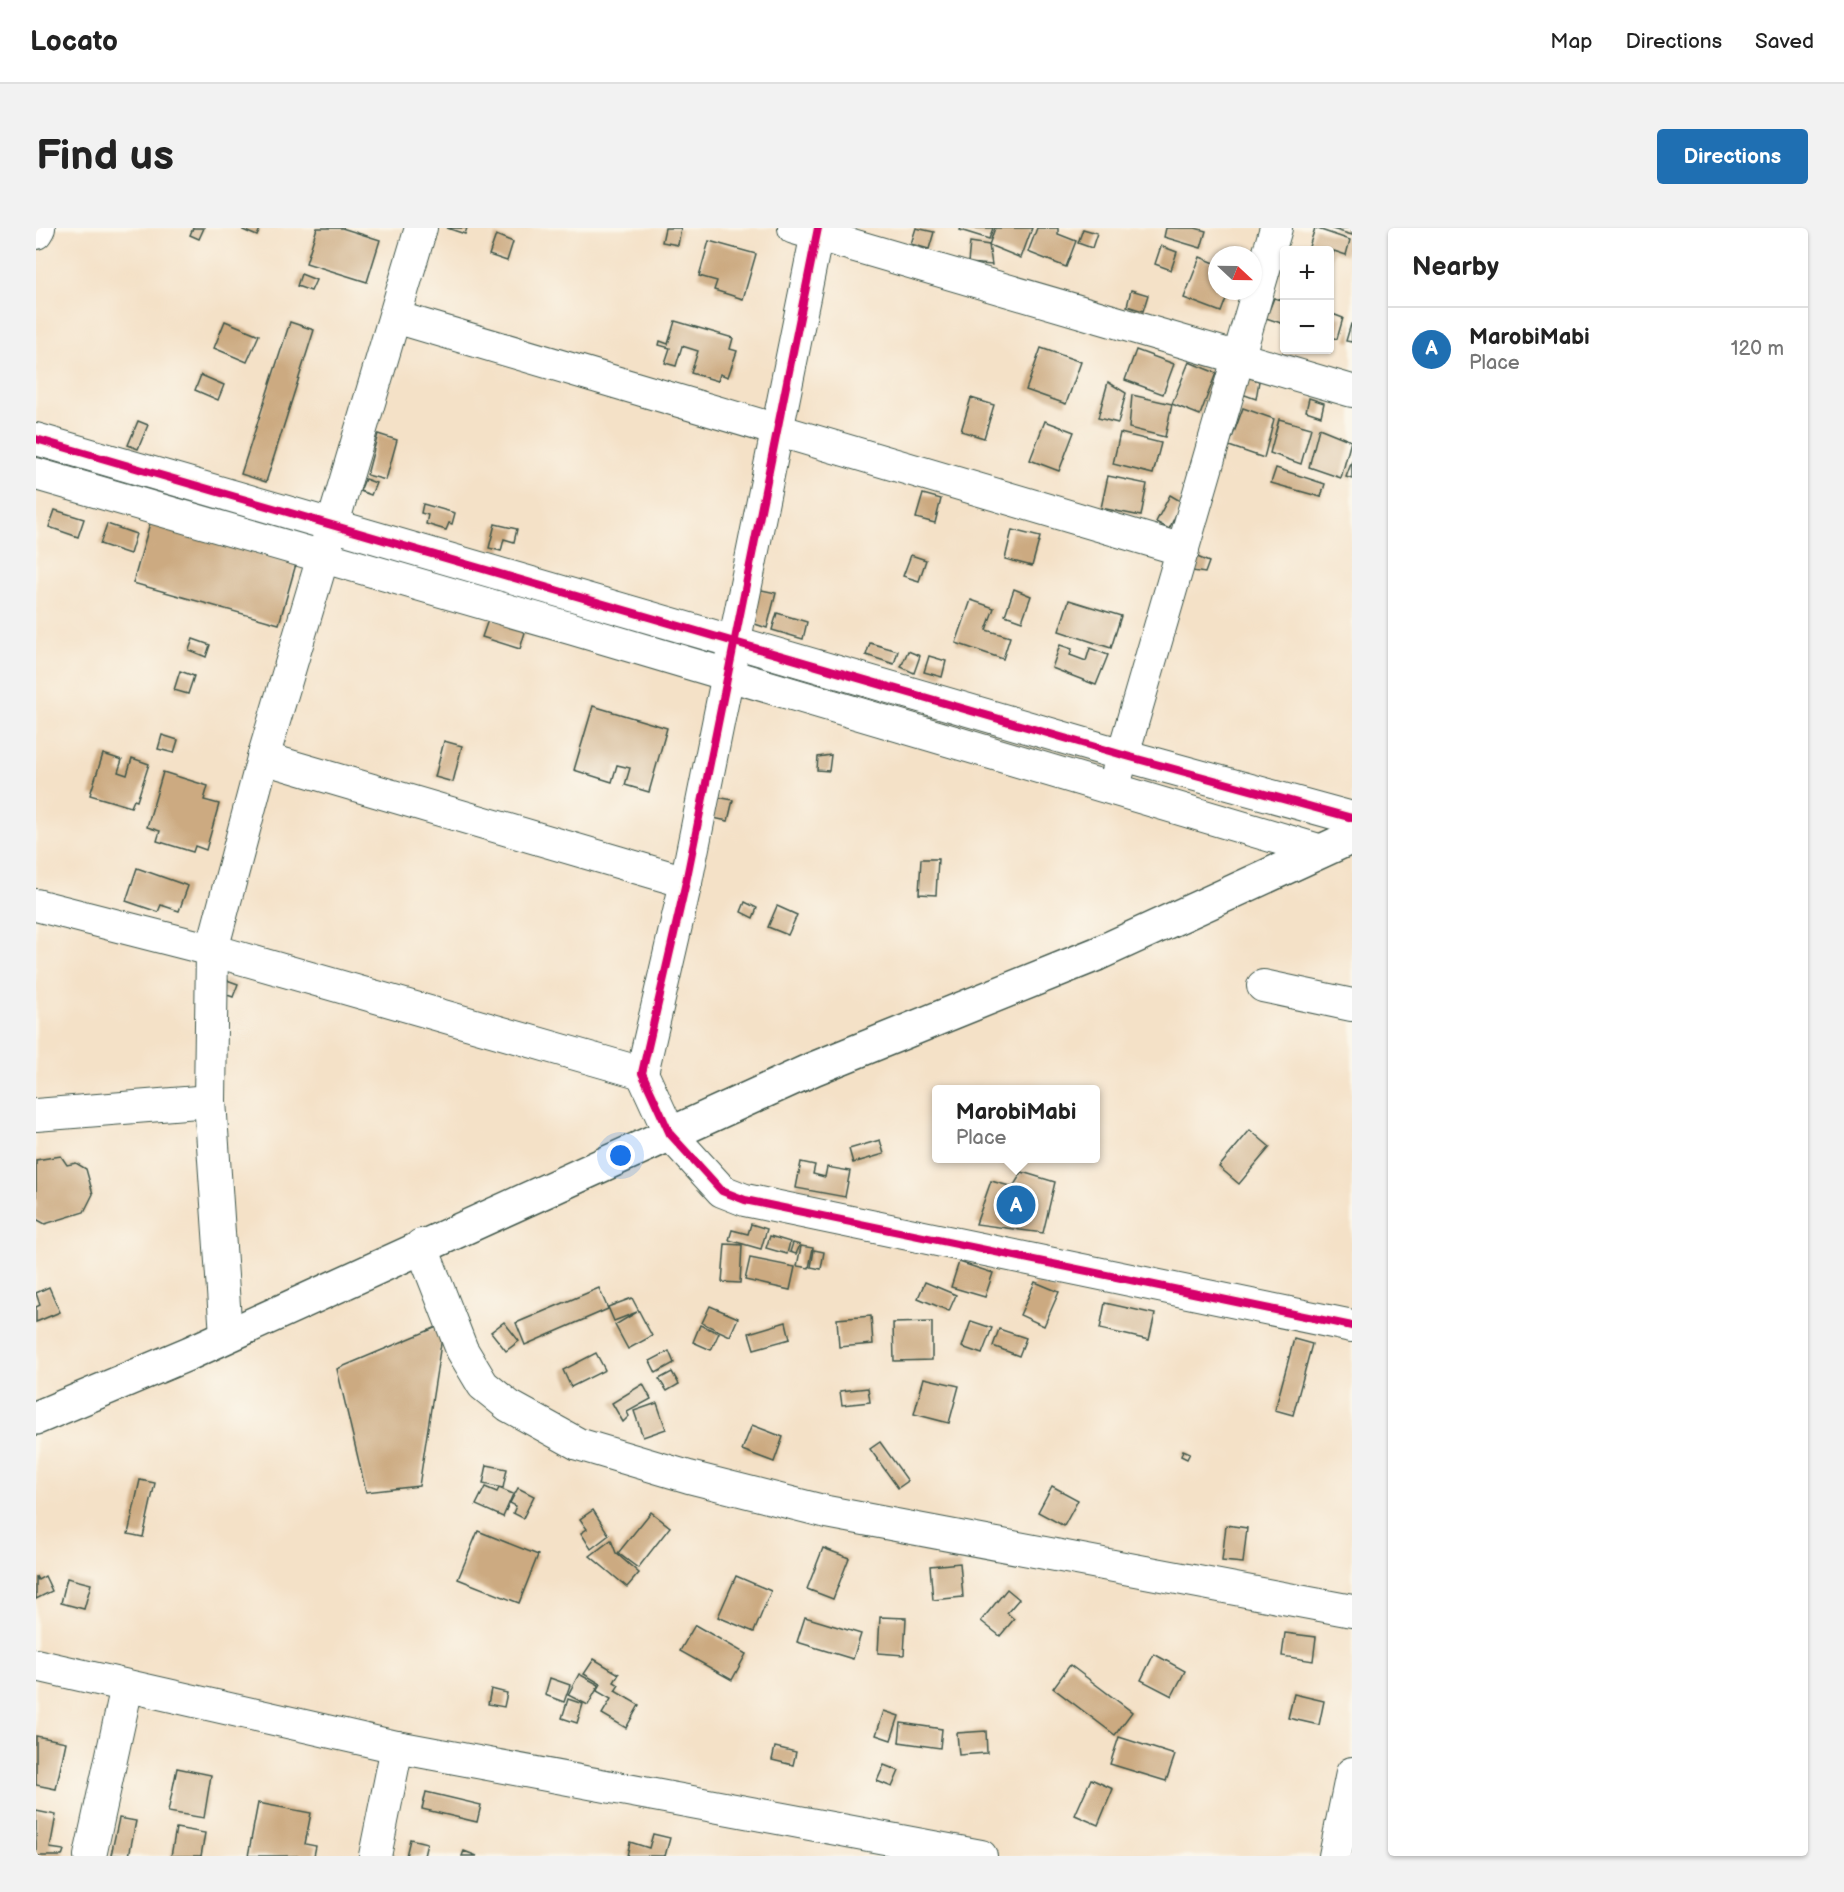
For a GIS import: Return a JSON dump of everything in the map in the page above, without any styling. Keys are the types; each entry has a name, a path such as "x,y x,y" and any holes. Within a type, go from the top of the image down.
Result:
{"highway":[{"path":"36,1418 190,1353 421,1245 813,1069 1097,954 1352,837"}],"street":[{"path":"36,233 39,228"},
{"path":"226,1335 210,1101 212,950 263,758 421,228"},
{"path":"1113,788 1276,228"},
{"path":"1352,390 809,230 777,428 686,882 642,1073 670,1134 722,1191 745,1200 1352,1326"},
{"path":"395,317 777,428 1183,550"},
{"path":"36,439 333,526 734,639 1123,755 1352,818"},
{"path":"36,474 1322,851"},
{"path":"263,758 686,882"},
{"path":"36,905 212,950 642,1073"},
{"path":"1263,986 1352,1005"},
{"path":"36,1115 210,1101"},
{"path":"421,1245 462,1350 483,1385 509,1406 578,1444 688,1478 827,1512 1352,1611"},
{"path":"36,1665 397,1747 852,1843 981,1856"},
{"path":"90,1856 127,1686"},
{"path":"375,1856 397,1747"},
{"path":"1335,1856 1352,1773"}],"building":[{"path":"193,228 204,228 199,239 190,235"},
{"path":"244,228 260,229 257,236 243,230"},
{"path":"317,228 342,228 380,240 367,282 306,263"},
{"path":"447,228 467,228 465,234"},
{"path":"665,228 681,228 678,245 662,242"},
{"path":"916,228 934,232 929,249 911,244"},
{"path":"961,228 993,228 989,239 960,230"},
{"path":"995,228 1032,228 1021,258 989,245"},
{"path":"1037,228 1058,228 1058,234 1076,241 1066,267 1028,252"},
{"path":"1166,228 1195,228 1206,231 1201,248 1164,237"},
{"path":"1315,228 1350,240 1346,255 1334,251 1334,246 1309,246"},
{"path":"1352,228 1352,235 1332,229"},
{"path":"1083,229 1097,233 1092,248 1078,243"},
{"path":"496,235 513,242 507,261 489,255"},
{"path":"709,241 756,254 743,299 714,290 717,281 699,276"},
{"path":"970,242 989,245 992,265 968,263"},
{"path":"1161,246 1177,252 1171,270 1155,264"},
{"path":"1200,257 1208,260 1208,300 1226,300 1221,312 1184,298"},
{"path":"301,274 316,280 311,291 297,286"},
{"path":"1131,290 1148,295 1143,311 1127,306"},
{"path":"1274,298 1280,300 1280,323 1266,318"},
{"path":"1334,315 1343,318 1337,339 1334,338"},
{"path":"225,321 259,335 247,362 214,348"},
{"path":"675,321 733,338 730,349 737,351 728,377 720,374 718,381 691,373 698,351 682,346 676,366 665,363 670,348 659,345 660,341 668,344"},
{"path":"290,322 314,330 266,482 241,474"},
{"path":"1352,324 1352,342 1346,341"},
{"path":"1041,348 1081,362 1066,404 1026,390"},
{"path":"1136,350 1174,364 1163,394 1125,380"},
{"path":"1189,362 1216,373 1200,415 1172,404"},
{"path":"201,375 224,385 218,400 195,390"},
{"path":"1246,376 1259,381 1256,399 1242,394"},
{"path":"1108,382 1126,393 1118,423 1098,418"},
{"path":"1132,395 1172,404 1165,437 1129,428"},
{"path":"971,398 994,405 984,438 961,431"},
{"path":"1309,398 1324,403 1321,416 1306,411"},
{"path":"1243,408 1274,419 1264,458 1229,446"},
{"path":"1279,419 1311,428 1301,464 1270,453"},
{"path":"138,421 148,425 138,449 128,445"},
{"path":"1045,421 1074,432 1059,471 1030,460"},
{"path":"1319,428 1351,441 1341,478 1309,467"},
{"path":"1120,433 1161,443 1153,474 1113,464"},
{"path":"378,434 397,440 386,480 367,475"},
{"path":"1352,461 1352,479 1346,477"},
{"path":"1276,468 1325,484 1321,497 1271,483"},
{"path":"1108,476 1147,484 1141,516 1101,508"},
{"path":"365,479 376,483 371,495 360,491"},
{"path":"923,494 941,499 935,523 916,518"},
{"path":"1170,495 1182,502 1169,529 1156,522"},
{"path":"423,504 455,513 452,524 449,523 446,530 426,524 428,515 421,513"},
{"path":"55,510 84,519 78,537 49,527"},
{"path":"150,523 296,564 279,624 133,583"},
{"path":"107,524 136,534 130,554 100,544"},
{"path":"495,524 517,529 514,542 504,539 501,551 489,548"},
{"path":"1012,530 1040,537 1032,566 1005,559"},
{"path":"911,555 926,560 919,581 903,576"},
{"path":"1195,556 1209,562 1205,573 1192,571"},
{"path":"757,589 776,593 767,628 746,621"},
{"path":"1014,589 1031,596 1022,621 1005,615"},
{"path":"971,600 994,608 986,630 1010,637 1003,659 956,643"},
{"path":"1069,600 1121,616 1111,648 1059,631"},
{"path":"777,613 807,622 803,639 772,630"},
{"path":"489,617 526,629 520,649 482,637"},
{"path":"193,639 210,645 206,657 189,650"},
{"path":"870,643 898,651 894,664 866,655"},
{"path":"1060,645 1072,649 1070,655 1086,661 1090,648 1108,655 1096,685 1052,668"},
{"path":"908,651 920,656 914,673 901,667"},
{"path":"929,656 946,661 942,677 924,672"},
{"path":"180,671 194,676 188,694 174,690"},
{"path":"593,706 667,728 649,792 625,785 630,768 617,765 612,782 574,770"},
{"path":"162,735 178,740 174,753 158,749"},
{"path":"444,741 462,746 453,782 435,777"},
{"path":"103,754 122,760 118,772 127,775 132,758 149,764 137,801 134,800 131,807 90,795"},
{"path":"831,755 829,771 817,770 818,757"},
{"path":"163,772 208,786 204,800 219,804 206,850 195,846 193,852 157,841 160,831 147,827"},
{"path":"717,797 733,800 728,821 713,818"},
{"path":"921,859 938,859 936,895 919,894"},
{"path":"137,868 188,886 179,911 161,905 158,912 126,901"},
{"path":"745,902 757,908 753,918 741,912"},
{"path":"777,906 797,915 788,935 768,927"},
{"path":"224,979 238,984 233,997 219,992"},
{"path":"1250,1130 1270,1147 1239,1184 1219,1167"},
{"path":"880,1140 884,1154 853,1163 849,1149"},
{"path":"61,1156 67,1165 76,1163 86,1169 93,1194 84,1212 45,1224 36,1219 36,1160"},
{"path":"801,1162 815,1165 813,1174 825,1177 827,1167 850,1171 845,1197 796,1188"},
{"path":"1022,1172 1055,1182 1043,1233 976,1224 991,1181 1013,1187"},
{"path":"751,1224 767,1229 761,1249 729,1240 732,1230 748,1234"},
{"path":"770,1236 790,1242 787,1254 766,1248"},
{"path":"793,1243 800,1245 796,1254 790,1252"},
{"path":"725,1244 742,1245 740,1283 722,1282"},
{"path":"801,1246 813,1248 809,1268 797,1266"},
{"path":"814,1250 824,1252 821,1269 811,1267"},
{"path":"750,1258 795,1267 790,1290 745,1280"},
{"path":"959,1262 993,1273 985,1297 951,1287"},
{"path":"925,1282 956,1295 949,1311 918,1298"},
{"path":"1035,1282 1059,1292 1044,1326 1020,1315"},
{"path":"49,1287 60,1312 36,1322 36,1307 40,1305 36,1293"},
{"path":"599,1288 608,1309 525,1345 516,1323"},
{"path":"632,1298 652,1336 628,1349 615,1325 637,1312 614,1321 608,1307"},
{"path":"1105,1303 1155,1314 1149,1340 1100,1329"},
{"path":"710,1306 738,1318 730,1336 702,1323"},
{"path":"871,1316 873,1344 839,1347 837,1319"},
{"path":"971,1321 992,1328 982,1354 962,1347"},
{"path":"504,1322 519,1341 506,1351 491,1332"},
{"path":"786,1322 790,1339 754,1349 749,1333"},
{"path":"932,1322 932,1360 894,1361 893,1323"},
{"path":"444,1324 419,1486 366,1492 337,1369"},
{"path":"700,1325 719,1333 711,1350 693,1342"},
{"path":"999,1329 1026,1338 1019,1356 993,1346"},
{"path":"1294,1339 1312,1344 1293,1415 1275,1410"},
{"path":"669,1351 674,1363 656,1373 650,1361"},
{"path":"596,1353 605,1370 571,1387 563,1370"},
{"path":"672,1372 679,1384 667,1391 659,1379"},
{"path":"924,1378 959,1386 949,1423 914,1414"},
{"path":"643,1384 651,1399 627,1412 629,1416 623,1422 612,1403"},
{"path":"868,1388 870,1402 842,1405 840,1391"},
{"path":"657,1403 666,1429 643,1437 634,1411"},
{"path":"752,1425 783,1437 774,1462 742,1450"},
{"path":"880,1442 908,1481 898,1488 870,1449"},
{"path":"1183,1450 1190,1453 1187,1459 1181,1456"},
{"path":"487,1465 507,1469 503,1488 483,1484"},
{"path":"140,1480 155,1483 143,1537 128,1534"},
{"path":"1052,1486 1078,1500 1064,1526 1038,1512"},
{"path":"485,1487 497,1492 499,1488 513,1494 503,1517 476,1505"},
{"path":"518,1488 534,1496 523,1518 513,1513 516,1506 510,1503"},
{"path":"593,1510 609,1535 591,1549 581,1533 587,1529 580,1519"},
{"path":"651,1512 670,1527 638,1568 618,1553"},
{"path":"1226,1525 1247,1528 1243,1563 1222,1561"},
{"path":"478,1531 538,1555 519,1603 458,1579"},
{"path":"611,1540 616,1553 639,1573 627,1587 590,1556"},
{"path":"823,1548 849,1558 833,1599 807,1589"},
{"path":"960,1563 963,1597 933,1600 930,1566"},
{"path":"36,1576 38,1580 45,1576 52,1591 36,1599"},
{"path":"736,1576 771,1591 754,1632 718,1617"},
{"path":"67,1578 91,1584 84,1609 61,1603"},
{"path":"1007,1589 1019,1599 1007,1613 1014,1619 1000,1636 981,1621"},
{"path":"805,1617 861,1634 853,1659 797,1642"},
{"path":"880,1617 906,1618 904,1655 878,1653"},
{"path":"695,1625 746,1654 732,1680 680,1651"},
{"path":"1285,1633 1316,1637 1313,1661 1282,1656"},
{"path":"1154,1654 1185,1671 1172,1696 1141,1680"},
{"path":"594,1659 619,1674 614,1682 619,1685 615,1691 639,1705 626,1728 602,1714 611,1699 597,1691 601,1684 584,1674"},
{"path":"1070,1665 1132,1712 1115,1735 1053,1688"},
{"path":"579,1674 599,1685 588,1705 568,1695"},
{"path":"550,1678 570,1685 564,1702 545,1695"},
{"path":"491,1689 507,1693 504,1707 488,1704"},
{"path":"1294,1694 1324,1701 1319,1725 1288,1718"},
{"path":"568,1699 583,1704 577,1723 562,1718"},
{"path":"884,1711 899,1716 891,1740 876,1735"},
{"path":"901,1723 942,1729 940,1748 899,1742"},
{"path":"986,1731 987,1753 959,1755 957,1733"},
{"path":"36,1736 66,1742 56,1789 36,1785"},
{"path":"1119,1737 1175,1755 1166,1781 1110,1764"},
{"path":"775,1747 796,1752 793,1765 772,1760"},
{"path":"884,1765 899,1771 892,1787 877,1781"},
{"path":"177,1768 211,1775 204,1818 168,1812"},
{"path":"1091,1779 1113,1789 1098,1825 1075,1815"},
{"path":"426,1792 481,1805 477,1822 422,1809"},
{"path":"258,1803 311,1813 305,1844 316,1846 314,1856 248,1856"},
{"path":"36,1811 56,1815 50,1848 64,1850 62,1856 36,1856"},
{"path":"119,1818 136,1821 129,1856 111,1855"},
{"path":"176,1828 205,1833 201,1856 171,1856"},
{"path":"653,1834 670,1838 665,1856 627,1856 630,1842 649,1848"},
{"path":"410,1839 427,1843 424,1856 406,1856"},
{"path":"464,1851 477,1856 462,1856"}],"cycle path":[{"path":"818,228 686,882 642,1073 670,1134 722,1191 745,1200 1352,1326"},
{"path":"36,439 1123,755 1352,818"}],"place":[{"name":"MarobiMabi","path":"1016,1205"}]}
